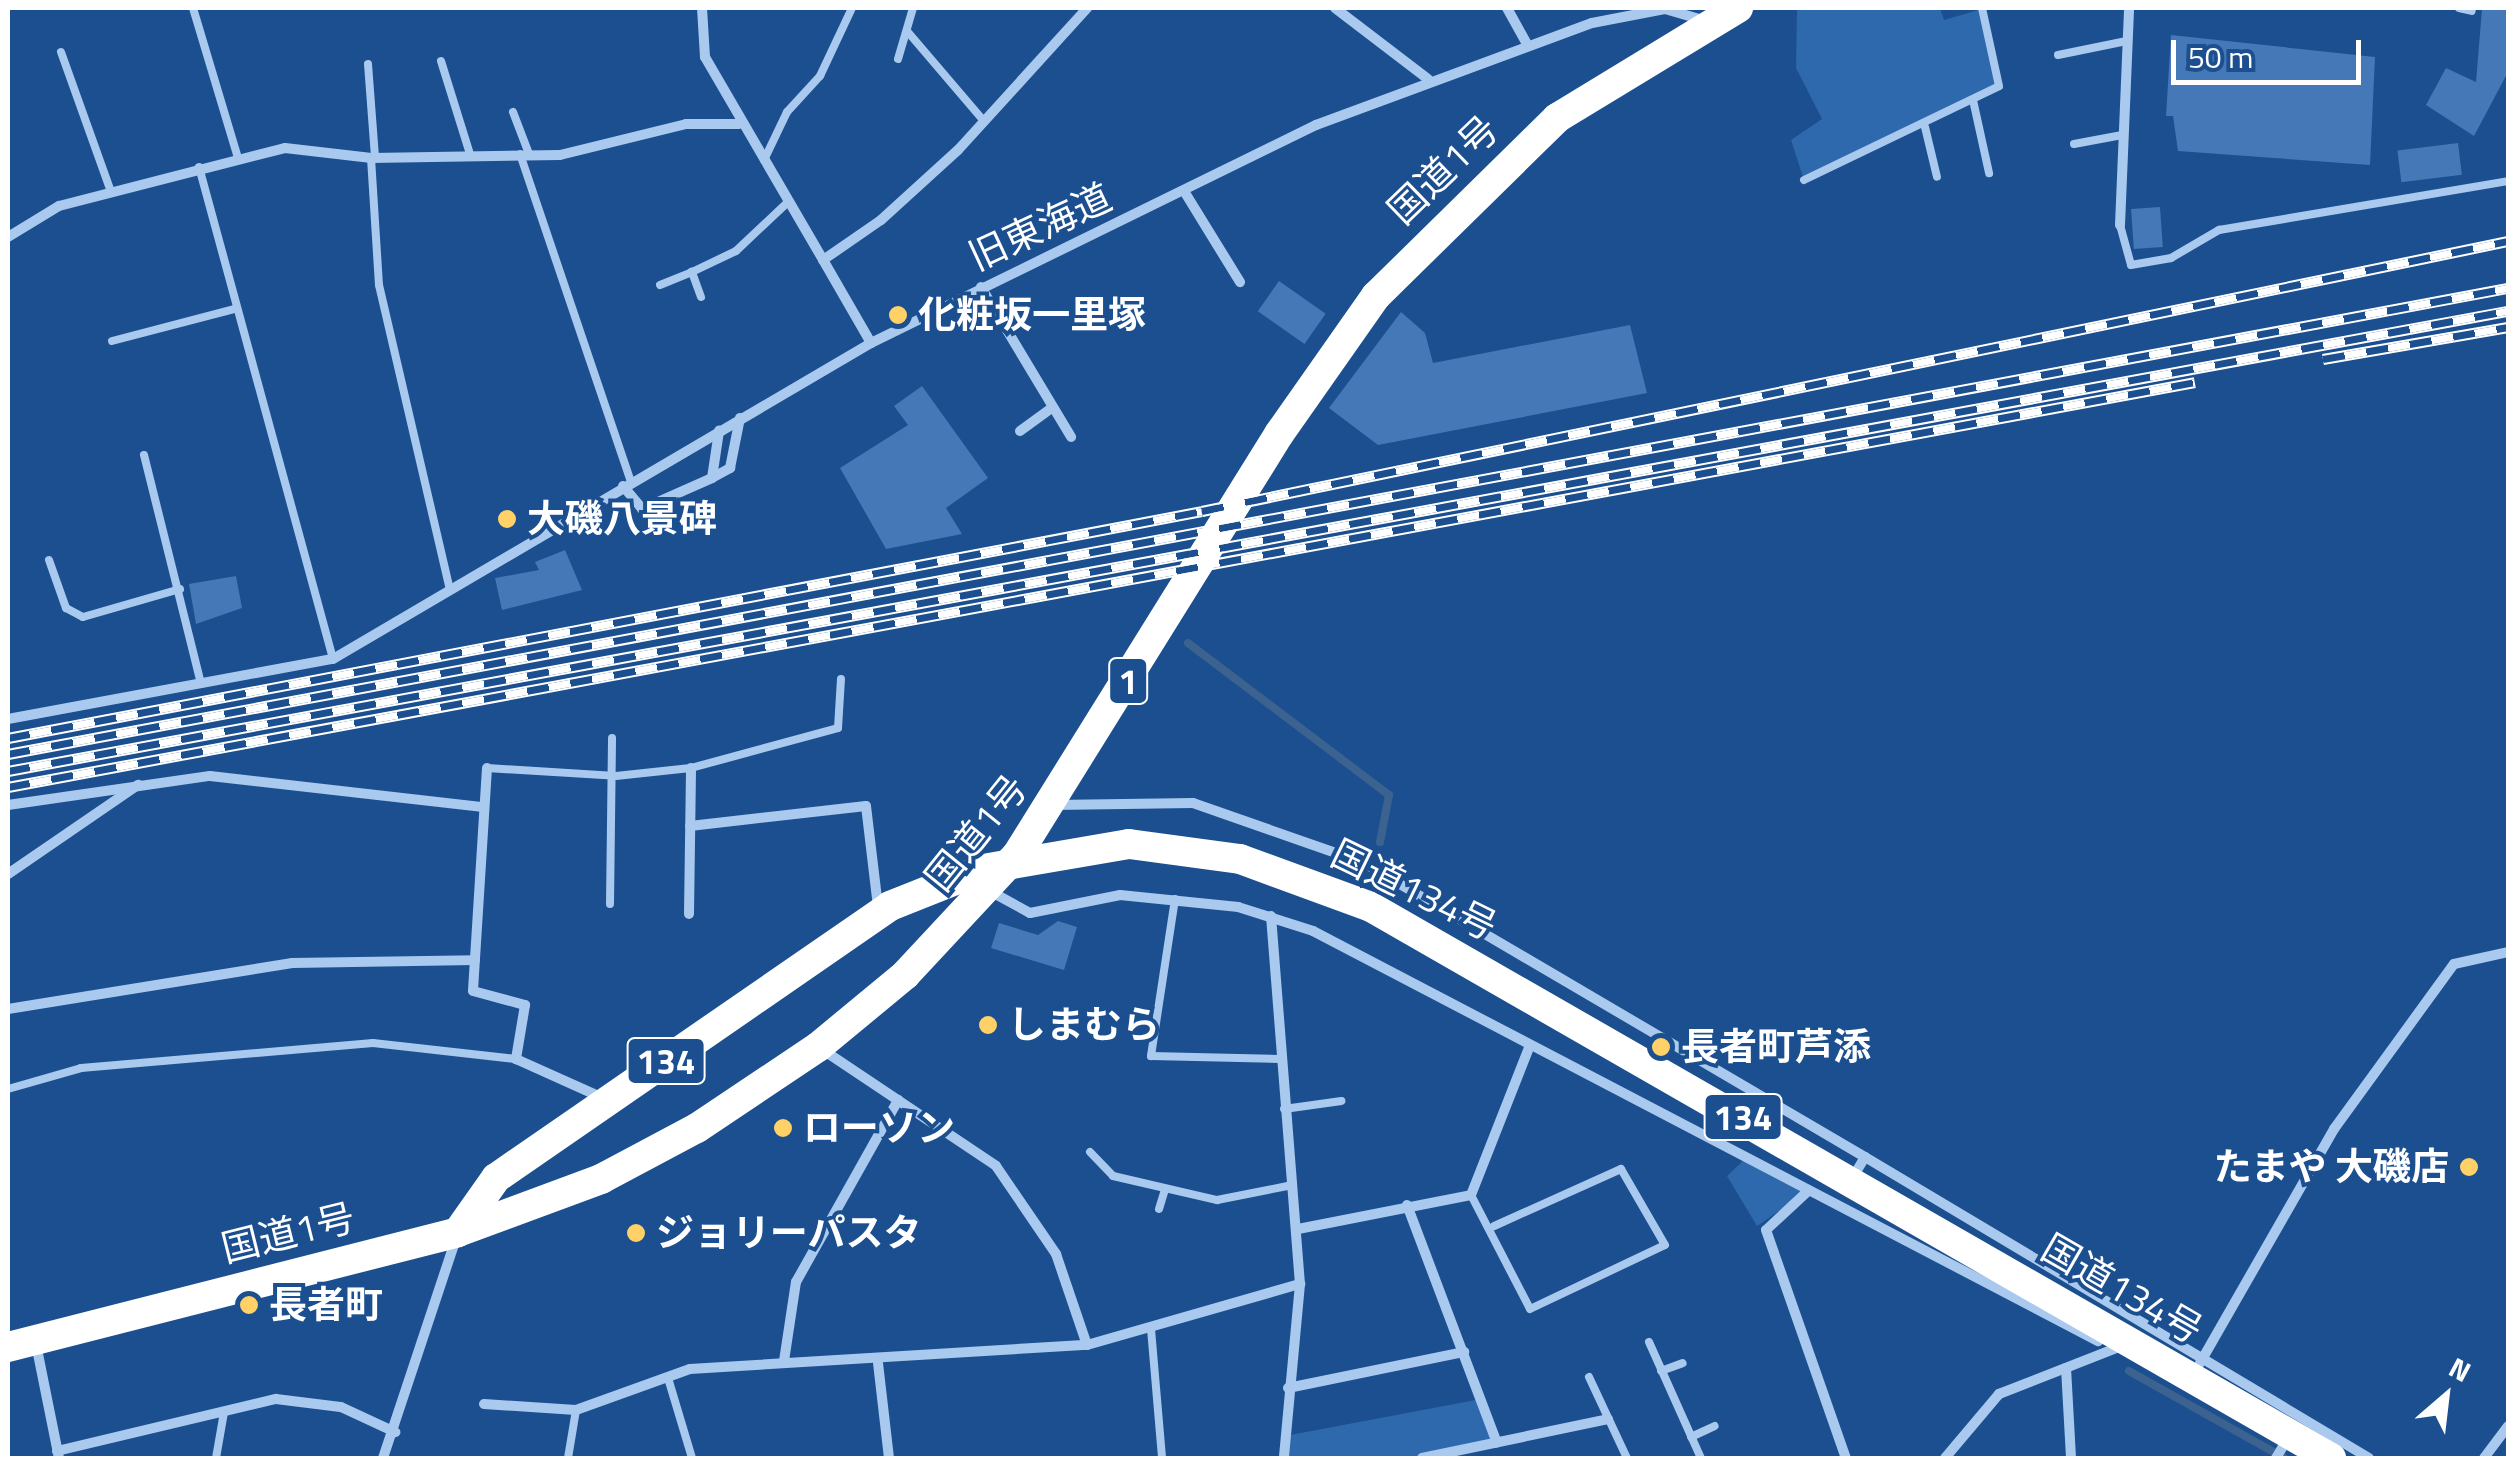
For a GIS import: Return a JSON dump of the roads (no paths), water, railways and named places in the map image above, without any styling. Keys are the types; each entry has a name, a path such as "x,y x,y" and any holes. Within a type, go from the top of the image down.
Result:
{"highway":[{"name":"国道1号","path":"22,1343 458,1232 601,1179 697,1128 818,1046 906,975 988,890 1052,805 1279,434 1376,296 1508,158 1705,14 1738,8"},
{"name":"国道134号","path":"458,1232 496,1178 885,910 984,869 1129,844 1240,859 1371,907 1858,1168 2123,1345 2197,1367 2283,1446 2331,1458"}],"street":[{"path":"702,8 705,57 739,124 871,344"},
{"path":"822,260 882,220 984,121 1087,8"},
{"path":"1335,8 1428,79"},
{"path":"1507,8 1526,42"},
{"path":"2120,225 2130,8"},
{"name":"旧東海道","path":"334,659 449,586 871,344 1184,191 1428,79 1526,42 1665,9 1705,14"},
{"path":"8,237 59,206 285,148 373,158 560,155 686,124 739,124"},
{"path":"1184,191 1240,282"},
{"path":"981,288 1050,409 1071,437"},
{"path":"1020,431 1050,409"},
{"path":"627,484 642,510 730,468 740,418"},
{"path":"712,478 720,430"},
{"path":"8,718 334,659"},
{"path":"487,768 473,991 526,1005 516,1059 609,1101"},
{"path":"689,914 691,768"},
{"path":"8,805 143,782 210,776 483,807"},
{"path":"8,874 143,782"},
{"path":"1052,805 1192,803 1364,863 1858,1168 2197,1367 2369,1458"},
{"path":"690,826 866,806 885,910"},
{"path":"988,890 1030,913 1120,895 1174,899 1271,916 1412,979 1808,1191 2123,1345"},
{"path":"1271,916 1278,1058 1298,1229 1300,1284 1284,1458"},
{"path":"2197,1367 2334,1128 2454,964 2508,952"},
{"path":"8,1009 292,963 474,960"},
{"path":"1298,1229 1472,1195 1530,1045"},
{"path":"818,1046 996,1166 1056,1254 1087,1345"},
{"path":"784,1361 796,1282 898,1100"},
{"path":"1808,1191 1766,1230 1846,1458"},
{"path":"1407,1205 1497,1442"},
{"path":"384,1458 458,1232"},
{"path":"484,1404 576,1410 668,1378 784,1361 878,1363 1087,1345 1300,1284"},
{"path":"22,1343 58,1455 224,1412 305,1398 394,1432"},
{"path":"1945,1458 1999,1394 2123,1345"},
{"path":"1288,1388 1464,1352"},
{"path":"878,1363 890,1458"},
{"path":"2066,1368 2070,1458"},
{"path":"1422,1458 1608,1419"},
{"path":"2484,1458 2508,1426"}],"lane":[{"path":"193,8 238,158"},
{"path":"764,160 786,112 820,76 852,8"},
{"path":"898,58 913,8"},
{"path":"1804,180 1926,127 2000,86 1982,8"},
{"path":"2459,8 2472,12"},
{"path":"907,32 984,121"},
{"path":"2058,55 2127,40"},
{"path":"60,52 111,192"},
{"path":"440,61 470,154"},
{"path":"368,64 379,285 449,586"},
{"path":"1973,100 1989,173"},
{"path":"512,112 627,484"},
{"path":"1926,127 1937,176"},
{"path":"2074,144 2122,136"},
{"path":"199,167 334,659"},
{"path":"2120,225 2131,265 2171,258 2219,230 2508,181"},
{"path":"660,284 736,250 786,202"},
{"path":"692,272 701,297"},
{"path":"112,341 235,309"},
{"path":"144,455 180,589 200,684"},
{"path":"49,560 66,608 83,617 180,589"},
{"path":"487,768 616,776 691,768 838,728 841,680"},
{"path":"610,904 616,776 612,738"},
{"path":"1174,899 1151,1056 1278,1058"},
{"path":"8,1088 81,1068 373,1042 516,1059"},
{"path":"1284,1109 1342,1100"},
{"path":"1090,1152 1113,1176 1217,1200 1293,1185"},
{"path":"1472,1195 1494,1226 1530,1309 1665,1245 1621,1168 1494,1226"},
{"path":"1159,1209 1165,1189"},
{"path":"1151,1329 1162,1458"},
{"path":"1649,1342 1701,1458"},
{"path":"1661,1371 1684,1363"},
{"path":"1590,1377 1627,1458"},
{"path":"668,1378 692,1458"},
{"path":"568,1458 576,1410"},
{"path":"216,1458 224,1412"},
{"path":"1691,1437 1715,1426"}],"waterway":[{"path":"1188,643 1389,795 1380,842"},
{"path":"2129,1371 2284,1458"}],"railway":[{"path":"8,738 1202,511 2508,241"},
{"path":"8,754 2508,288"},
{"path":"8,771 2508,311"},
{"path":"2323,359 2508,327"},
{"path":"8,787 2195,382"}],"place":[{"name":"化粧坂一里塚","path":"898,315"},
{"name":"大磯八景碑","path":"507,519"},
{"name":"しまむら","path":"988,1025"},
{"name":"長者町芦添","path":"1661,1047"},
{"name":"ローソン","path":"783,1128"},
{"name":"たまや 大磯店","path":"2469,1167"},
{"name":"ジョリーパスタ","path":"636,1233"},
{"name":"長者町","path":"249,1305"}]}
